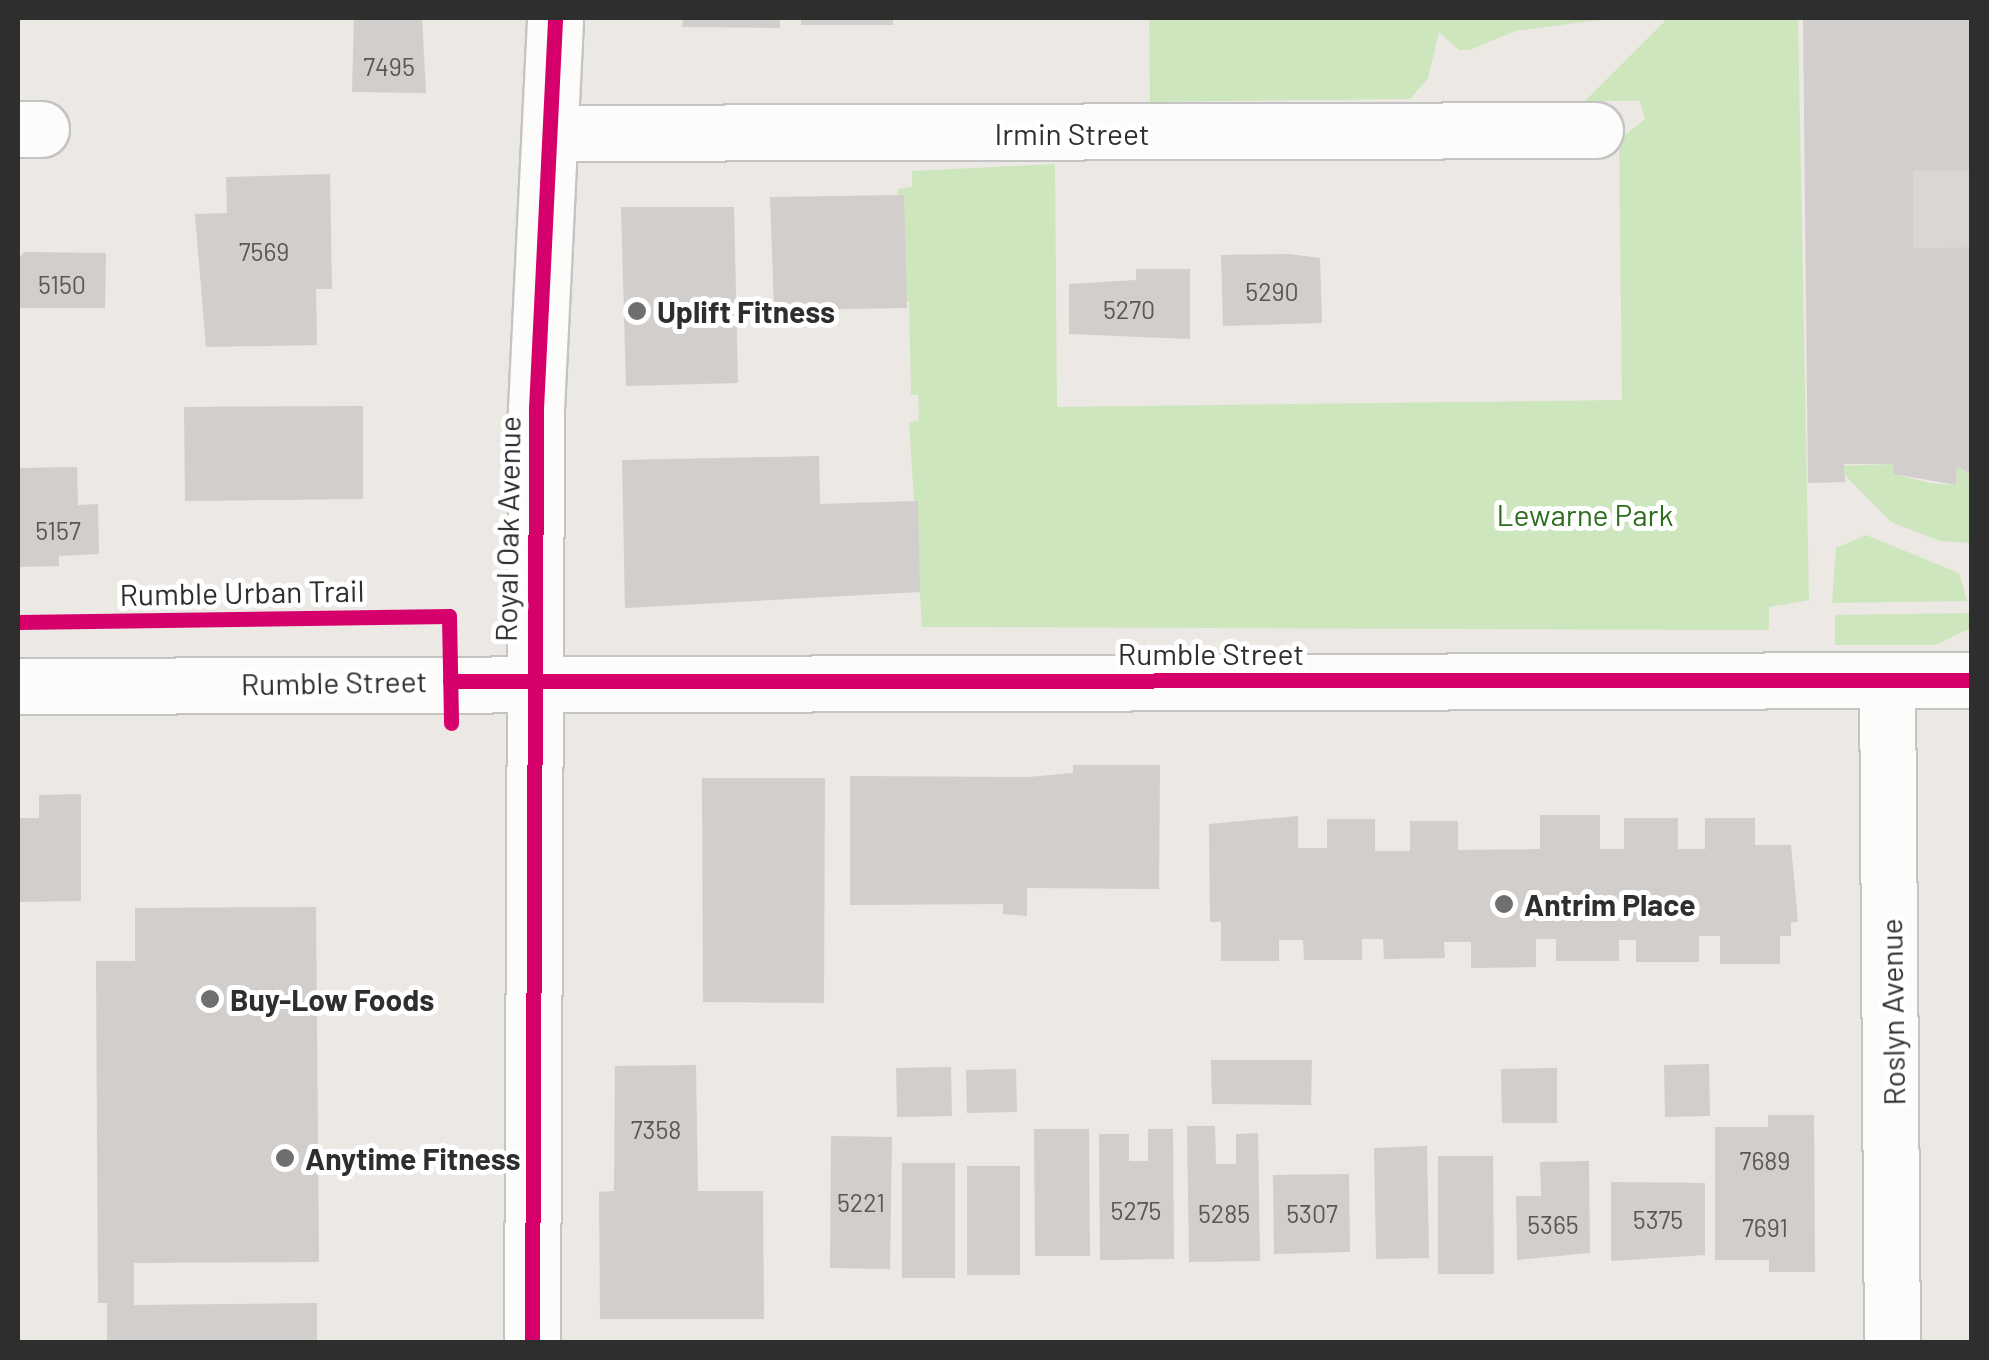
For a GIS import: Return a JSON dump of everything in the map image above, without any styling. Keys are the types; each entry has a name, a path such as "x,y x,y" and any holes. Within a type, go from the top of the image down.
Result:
{"street":[{"name":"Royal Oak Avenue","path":"532,1342 536,409 555,18"},
{"name":"Irmin Street","path":"550,133 1594,130"},
{"name":"Rumble Street","path":"18,686 533,680 1972,680"},
{"name":"Roslyn Avenue","path":"1887,682 1892,1342"}],"green space":[{"path":"1149,18 1614,18 1515,31 1470,50 1459,50 1439,32 1428,78 1410,99 1150,102"},
{"name":"Lewarne Park","path":"1668,18 1798,18 1809,600 1769,607 1769,630 922,627 909,422 919,421 918,395 911,395 909,302 901,301 898,189 912,187 912,171 1055,164 1057,407 1622,400 1619,140 1645,119 1640,101 1585,101"},
{"path":"1893,464 1894,474 1930,483 1956,485 1957,466 1971,476 1971,543 1940,541 1891,522 1836,466"},
{"path":"1866,535 1959,573 1967,601 1832,603 1836,548"},
{"path":"1971,613 1971,628 1935,645 1835,645 1835,615"}],"shaded area":[{"path":"1913,171 1971,171 1971,247 1913,248"}],"building":[{"path":"354,18 422,18 426,93 352,92"},
{"path":"683,18 780,18 780,28 682,27"},
{"path":"801,18 893,18 893,25 801,25"},
{"path":"1803,18 1972,18 1972,171 1913,171 1913,248 1972,247 1972,476 1957,466 1956,485 1894,474 1893,464 1844,464 1845,482 1808,483"},
{"path":"330,174 332,289 316,289 317,345 206,347 195,214 227,213 226,177"},
{"path":"904,195 907,308 774,310 770,197"},
{"path":"621,207 734,207 738,383 626,386"},
{"path":"24,252 106,253 105,308 18,308 18,260"},
{"path":"1289,254 1320,258 1322,323 1223,326 1221,255"},
{"path":"1136,269 1190,269 1190,339 1069,334 1069,284 1136,280"},
{"path":"363,406 363,499 185,501 184,407"},
{"path":"819,456 820,504 918,501 920,592 625,608 622,460"},
{"path":"77,467 78,505 98,504 99,554 59,556 59,566 18,567 18,468"},
{"path":"1073,765 1160,765 1159,889 1027,888 1027,916 1003,914 1003,904 850,905 850,776 1028,777 1073,773"},
{"path":"702,778 825,778 824,1003 703,1002"},
{"path":"81,794 81,901 18,902 18,818 39,818 39,795"},
{"name":"Antrim Place","path":"1540,815 1600,815 1600,849 1624,849 1624,818 1678,818 1678,849 1705,849 1705,818 1755,818 1755,845 1791,845 1798,922 1791,922 1791,936 1780,936 1780,964 1720,964 1720,936 1699,936 1699,962 1636,962 1636,940 1619,940 1619,961 1556,961 1556,939 1536,939 1536,967 1471,968 1471,942 1444,942 1445,958 1384,959 1383,939 1362,939 1362,960 1304,960 1303,940 1279,940 1279,961 1221,961 1221,922 1210,922 1209,824 1298,816 1298,848 1327,848 1327,819 1375,819 1375,851 1410,851 1410,821 1458,821 1458,850 1540,849"},
{"path":"316,907 319,1262 134,1263 134,1305 317,1303 317,1342 107,1342 107,1303 98,1303 96,961 135,961 135,908"},
{"path":"1211,1060 1312,1060 1311,1105 1212,1104"},
{"path":"1709,1064 1710,1116 1665,1117 1664,1065"},
{"path":"696,1065 698,1191 763,1191 764,1319 600,1319 599,1192 614,1191 615,1066"},
{"path":"951,1067 952,1116 897,1117 896,1068"},
{"path":"1557,1068 1557,1123 1502,1123 1501,1069"},
{"path":"1016,1069 1017,1112 967,1113 966,1070"},
{"path":"1768,1115 1814,1115 1815,1272 1769,1272 1769,1260 1715,1260 1715,1127 1768,1127"},
{"path":"1187,1126 1215,1126 1216,1164 1236,1164 1236,1134 1258,1133 1260,1261 1189,1262"},
{"path":"1034,1129 1089,1129 1090,1256 1035,1256"},
{"path":"1148,1129 1173,1129 1174,1259 1100,1260 1099,1134 1129,1134 1129,1161 1148,1161"},
{"path":"831,1136 892,1137 890,1269 830,1268"},
{"path":"1427,1146 1429,1258 1376,1259 1374,1148"},
{"path":"1438,1156 1493,1156 1494,1274 1438,1274"},
{"path":"1589,1161 1590,1253 1517,1260 1516,1196 1541,1196 1540,1162"},
{"path":"902,1163 955,1163 955,1278 902,1278"},
{"path":"967,1166 1020,1166 1020,1275 967,1275"},
{"path":"1349,1174 1350,1252 1274,1254 1273,1175"},
{"path":"1611,1182 1705,1183 1705,1255 1611,1261"}],"cycle path":[{"path":"532,1342 536,409 555,18"},
{"name":"Rumble Urban Trail","path":"18,622 449,616 451,723"},
{"path":"450,681 1972,680"}],"place":[{"name":"Uplift Fitness","path":"637,311"},
{"name":"Antrim Place","path":"1504,904"},
{"name":"Buy-Low Foods","path":"210,999"},
{"name":"Anytime Fitness","path":"285,1158"}]}
